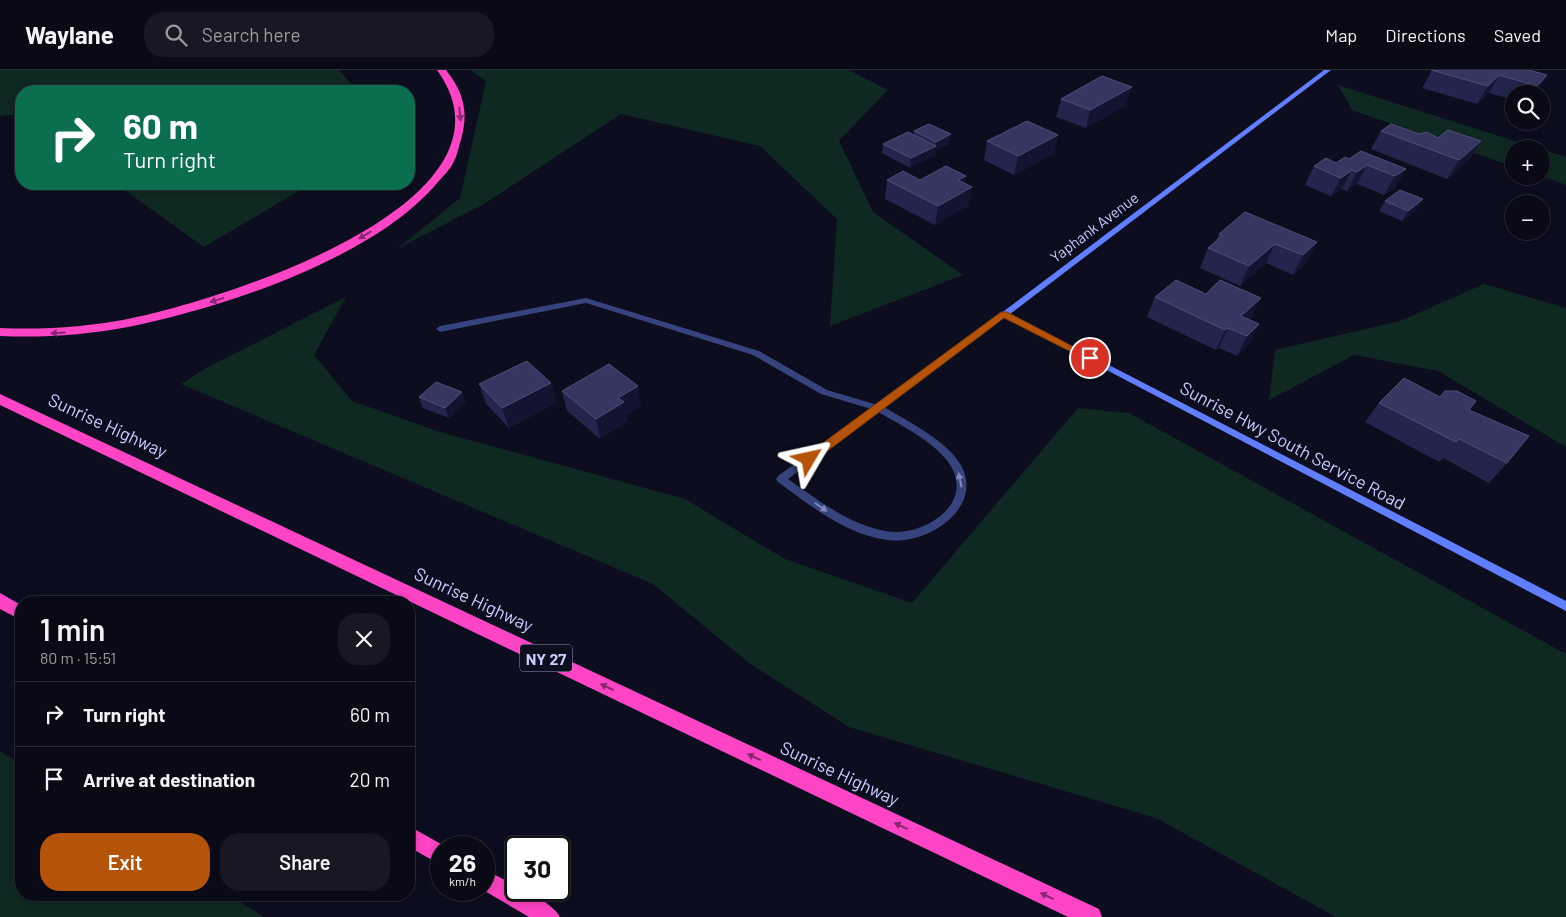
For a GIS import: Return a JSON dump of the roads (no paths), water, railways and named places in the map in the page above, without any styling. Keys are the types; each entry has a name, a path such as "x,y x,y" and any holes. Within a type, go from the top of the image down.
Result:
{"highway":[{"path":"0,332 56,333 101,328 146,319 237,293 292,272 348,246 404,209 426,189 444,168 456,148 460,131 458,102 453,88 441,70"},
{"name":"Sunrise Highway","path":"0,399 415,596"},
{"name":"Sunrise Highway","path":"415,596 1091,917"},
{"path":"0,600 15,609"},
{"path":"415,840 430,848"},
{"path":"495,885 549,917"}],"street":[{"name":"Yaphank Avenue","path":"878,408 931,440 950,456 961,476 962,494 954,510 937,525 914,535 889,536 861,529 838,519 782,480 1328,70"},
{"path":"440,330 586,300 756,352 824,392 878,408"},
{"name":"Sunrise Hwy South Service Road","path":"1004,314 1566,606"}]}
